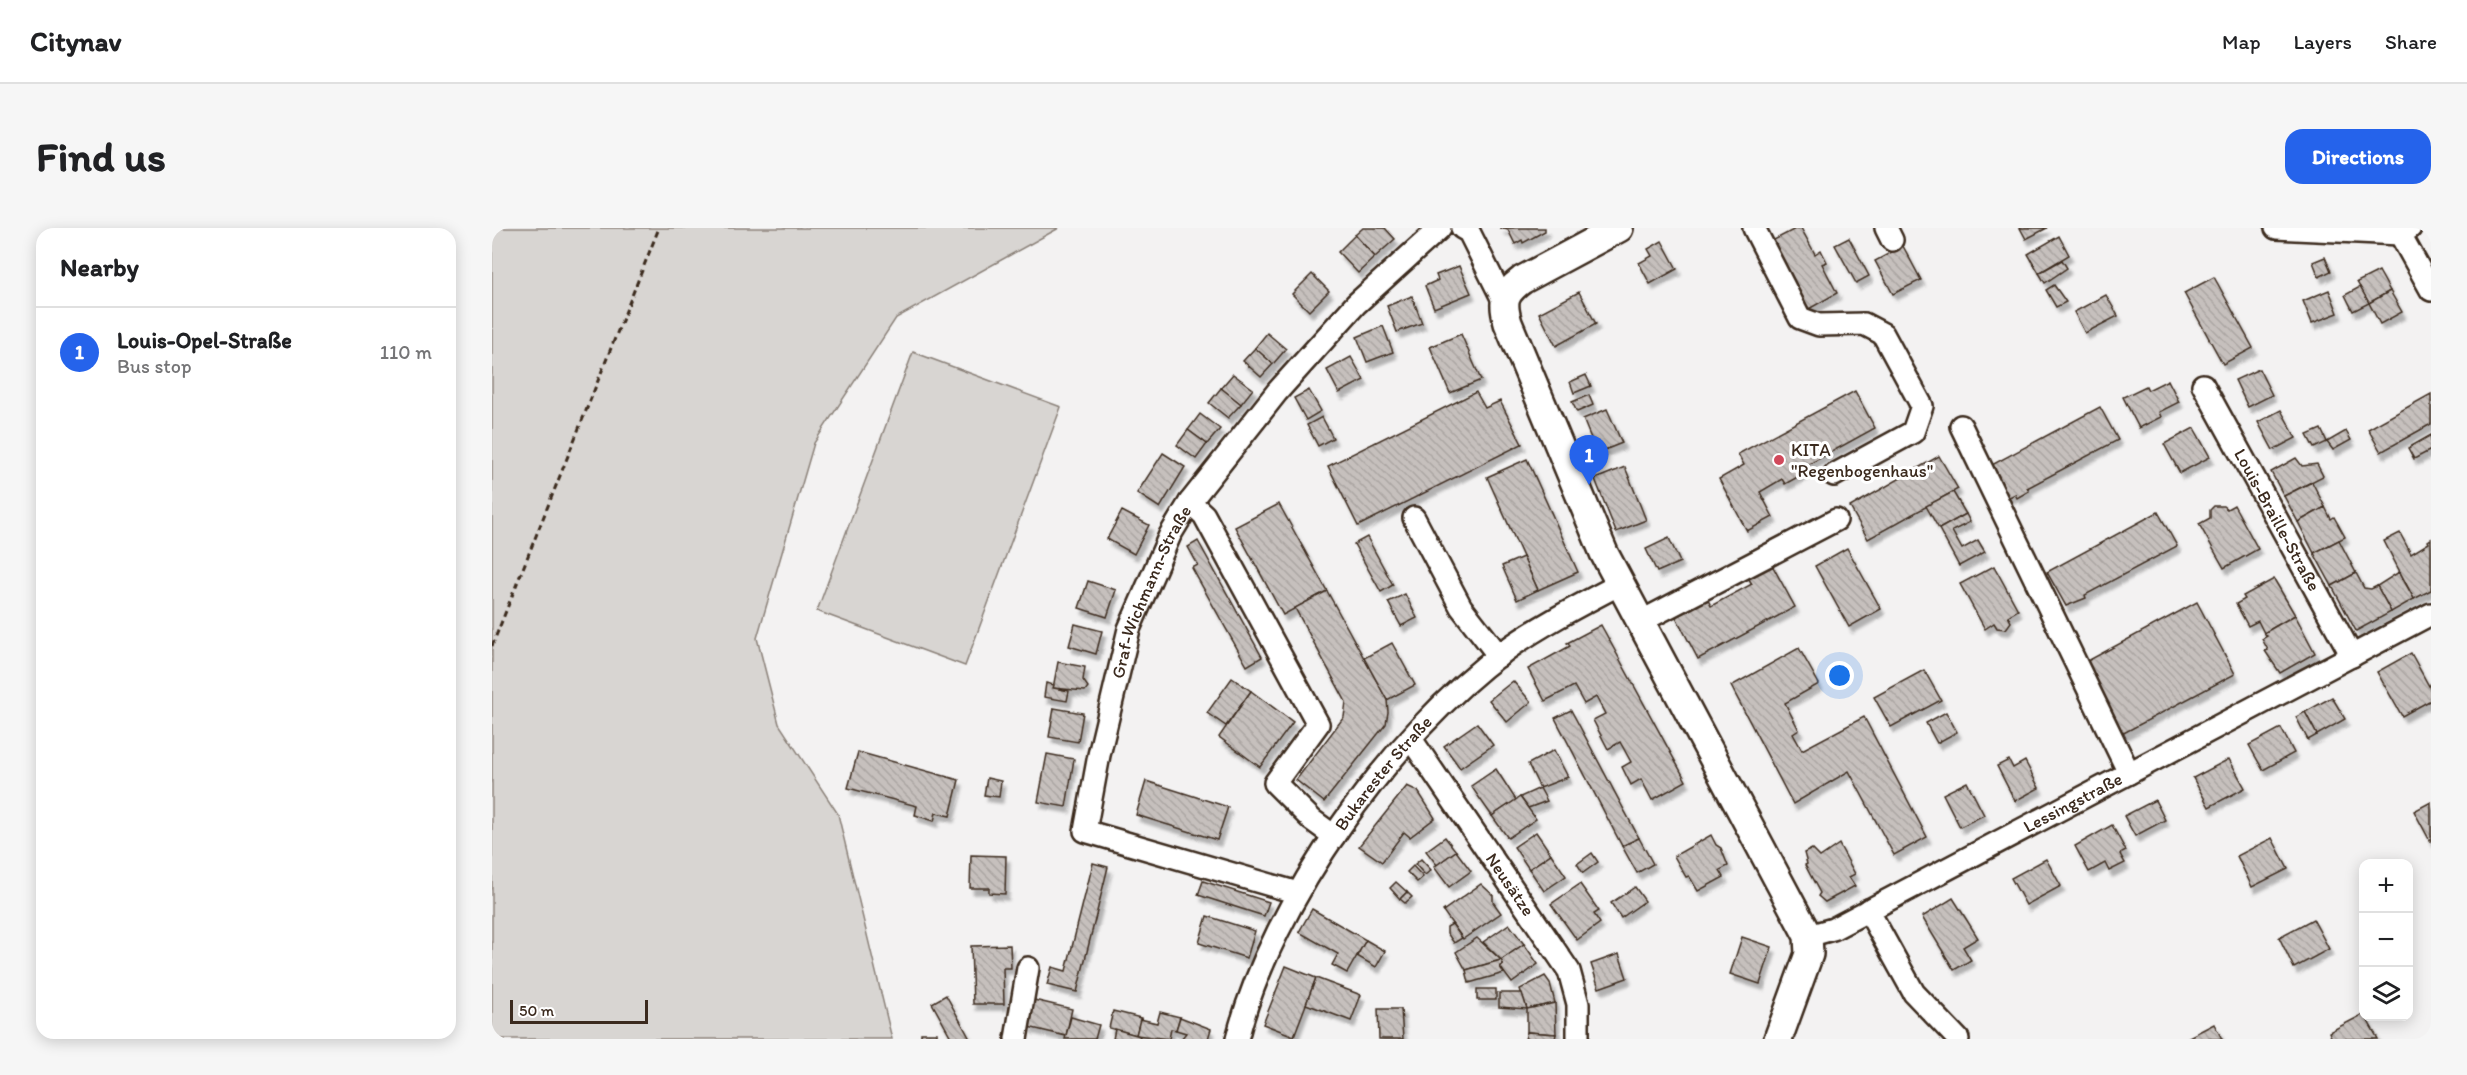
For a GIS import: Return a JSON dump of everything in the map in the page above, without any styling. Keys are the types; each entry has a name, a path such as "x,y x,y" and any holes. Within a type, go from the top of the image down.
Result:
{"main road":[{"path":"1619,228 1522,280 1510,289 1503,300 1512,334 1589,518 1620,584 1808,936 1809,954 1778,1039"}],"street":[{"name":"Graf-Wichmann-Straße","path":"1298,893 1085,831 1099,755 1129,628 1170,535 1190,502 1277,392 1348,312 1440,228"},
{"path":"1462,228 1469,232 1503,300"},
{"path":"1754,228 1800,318 1819,325 1864,324 1883,334 1922,406 1913,432 1834,475"},
{"path":"2276,228 2405,231 2431,290"},
{"name":"Louis-Braille-Straße","path":"2202,385 2352,656"},
{"path":"1961,426 2129,773"},
{"path":"1190,502 1204,515 1318,724 1275,783 1312,820 1334,836"},
{"path":"1414,518 1461,607 1499,656"},
{"path":"1640,622 1836,520"},
{"name":"Bukarester Straße","path":"1237,1039 1252,990 1298,893 1334,836 1411,740 1442,705 1499,656 1620,584"},
{"name":"Lessingstraße","path":"1808,936 1833,929 2431,614"},
{"name":"Neusätze","path":"1411,740 1569,971 1578,1004 1578,1039"},
{"path":"1868,910 1914,993 1959,1039"},
{"path":"1016,1039 1028,968"}],"path":[{"path":"492,646 659,228"}],"shaded area":[{"path":"492,228 1059,228 896,318 814,443 757,638 779,724 838,814 892,1039 492,1039"},
{"path":"913,352 1061,407 965,666 817,611"}],"building":[{"path":"1363,228 1385,228 1395,239 1375,257 1355,235"},
{"path":"1500,228 1545,228 1545,231 1523,243 1522,240 1515,244 1508,230"},
{"path":"1801,228 1815,254 1821,250 1827,262 1822,264 1837,293 1807,310 1770,242"},
{"path":"2020,228 2047,228 2026,239"},
{"path":"1355,235 1375,257 1358,273 1338,252"},
{"path":"2059,236 2069,255 2039,273 2028,254"},
{"path":"1849,238 1869,276 1856,283 1835,245"},
{"path":"1662,241 1677,269 1650,284 1639,263 1652,256 1648,249"},
{"path":"1903,246 1921,280 1893,294 1875,261"},
{"path":"2325,257 2331,271 2319,277 2313,262"},
{"path":"2062,260 2067,268 2045,283 2039,273"},
{"path":"1459,266 1471,293 1434,308 1425,286 1438,280 1436,275"},
{"path":"2379,271 2390,291 2369,303 2357,282"},
{"path":"1312,274 1329,291 1309,311 1292,294"},
{"path":"2214,277 2253,348 2223,364 2184,293"},
{"path":"2054,285 2066,302 2056,307 2046,290"},
{"path":"2360,287 2369,303 2353,311 2345,295"},
{"path":"2329,290 2338,313 2312,323 2303,301"},
{"path":"2390,291 2402,312 2380,324 2369,303"},
{"path":"1579,292 1596,324 1556,346 1539,313"},
{"path":"2106,295 2118,316 2085,333 2074,312"},
{"path":"1412,296 1422,323 1397,332 1387,306"},
{"path":"1383,326 1393,352 1367,362 1357,337"},
{"path":"1267,333 1286,349 1273,364 1255,348"},
{"path":"1461,334 1481,380 1450,393 1430,347"},
{"path":"1255,348 1273,364 1261,377 1243,361"},
{"path":"1351,357 1364,380 1339,393 1327,370"},
{"path":"2259,369 2272,395 2248,407 2235,380"},
{"path":"1233,374 1253,389 1241,404 1221,388"},
{"path":"1586,375 1591,386 1574,393 1570,382"},
{"path":"2168,380 2179,402 2159,412 2161,417 2139,428 2123,397 2146,386 2148,390"},
{"path":"1221,388 1241,404 1228,418 1209,403"},
{"path":"1309,390 1321,411 1306,420 1294,398"},
{"name":"KITA \"Regenbogenhaus\"","path":"1855,391 1875,428 1802,468 1805,473 1785,484 1782,479 1760,492 1773,517 1747,531 1719,479 1744,465 1738,454"},
{"path":"1476,392 1485,408 1500,401 1522,444 1358,526 1328,466"},
{"path":"2431,394 2431,424 2381,452 2368,429"},
{"path":"1589,395 1593,405 1577,412 1572,402"},
{"path":"2100,407 2118,440 2027,488 2029,491 2017,498 2015,494 2006,499 1988,467"},
{"path":"1607,409 1622,443 1597,453 1583,419"},
{"path":"2281,410 2296,438 2273,450 2258,422"},
{"path":"1200,414 1220,429 1207,444 1188,430"},
{"path":"1322,417 1333,438 1318,446 1307,425"},
{"path":"2194,428 2210,457 2180,473 2164,444"},
{"path":"2321,429 2327,442 2314,448 2307,435"},
{"path":"1188,430 1207,444 1196,459 1177,445"},
{"path":"2346,431 2351,440 2333,450 2327,442"},
{"path":"2431,435 2431,450 2414,459 2408,448"},
{"path":"1163,453 1185,467 1160,508 1137,493"},
{"path":"1939,456 1958,489 1868,539 1850,507"},
{"path":"2296,458 2302,466 2317,464 2323,476 2284,496 2271,472"},
{"path":"1527,459 1578,572 1538,590 1487,477"},
{"path":"1625,467 1646,520 1616,532 1595,479"},
{"path":"2312,482 2325,507 2298,522 2284,496"},
{"path":"1953,492 1966,514 1939,529 1926,506"},
{"path":"1279,504 1327,591 1283,615 1235,527"},
{"path":"2234,505 2258,549 2224,568 2199,524 2210,518 2210,510 2214,506 2223,506 2227,509"},
{"path":"2325,507 2331,519 2334,517 2345,537 2314,553 2298,522"},
{"path":"1122,511 1149,525 1134,554 1107,539"},
{"path":"2158,512 2177,546 2085,595 2086,598 2066,606 2047,572"},
{"path":"1966,514 1970,522 1952,531 1962,549 1978,540 1985,552 1959,566 1939,529"},
{"path":"2400,533 2411,554 2429,543 2431,539 2431,590 2414,599 2384,541"},
{"path":"1367,537 1393,585 1381,592 1354,544"},
{"path":"1669,538 1680,562 1657,572 1646,549"},
{"path":"2339,540 2356,573 2332,586 2314,553"},
{"path":"1198,541 1262,657 1247,666 1192,568 1198,565 1188,547"},
{"path":"1847,548 1881,609 1849,627 1815,566"},
{"path":"1523,557 1538,590 1517,600 1502,566"},
{"path":"1771,563 1795,607 1698,659 1675,615 1707,598 1711,606 1752,584 1747,576"},
{"path":"1994,566 2018,610 2008,616 2011,622 2006,629 1997,628 1994,623 1985,629 1960,584"},
{"path":"2399,572 2414,599 2391,612 2377,586"},
{"path":"2356,573 2364,588 2371,589 2377,586 2391,612 2356,631 2332,586"},
{"path":"2274,579 2295,615 2264,633 2258,621 2248,626 2236,604 2245,599 2243,596"},
{"path":"1088,581 1116,590 1107,617 1079,608"},
{"path":"1327,591 1387,700 1388,712 1386,724 1324,802 1296,780 1344,717 1346,702 1295,608"},
{"path":"1405,594 1417,618 1401,626 1388,602"},
{"path":"2197,602 2235,674 2118,736 2080,665"},
{"path":"2295,615 2315,653 2280,673 2265,651 2268,650 2262,639 2267,636 2264,633"},
{"path":"1075,624 1102,631 1096,654 1069,646"},
{"path":"1601,625 1686,781 1652,800 1641,779 1631,785 1622,767 1631,762 1620,742 1608,749 1593,720 1605,714 1596,697 1584,704 1574,686 1545,701 1528,669 1570,646 1567,643"},
{"path":"1392,643 1415,685 1387,700 1364,658"},
{"path":"1799,648 1819,684 1785,703 1799,730 1793,734 1802,750 1864,717 1927,837 1894,855 1849,771 1793,804 1731,686"},
{"path":"2411,653 2431,690 2431,700 2402,716 2377,672"},
{"path":"1058,662 1085,667 1083,680 1088,687 1085,691 1053,688"},
{"path":"1924,670 1941,700 1891,727 1874,697"},
{"path":"1232,678 1251,691 1226,726 1207,713"},
{"path":"1513,681 1531,702 1507,722 1489,700"},
{"path":"1046,683 1054,685 1053,688 1069,691 1067,701 1044,697"},
{"path":"1251,691 1293,722 1260,767 1219,737"},
{"path":"2332,697 2345,719 2317,735 2305,712"},
{"path":"1054,708 1083,713 1078,742 1049,737"},
{"path":"1571,710 1639,838 1622,846 1555,718"},
{"path":"1946,712 1957,732 1937,743 1926,723"},
{"path":"2305,712 2317,735 2308,740 2296,717"},
{"path":"1477,723 1493,745 1460,768 1444,746"},
{"path":"2281,728 2294,753 2263,770 2249,745"},
{"path":"1554,750 1568,777 1540,788 1528,764"},
{"path":"858,752 959,780 950,816 936,813 934,821 915,815 917,806 848,788"},
{"path":"1047,754 1074,759 1066,807 1038,802"},
{"path":"2229,759 2245,788 2209,807 2193,778"},
{"path":"2009,760 2013,768 2025,761 2039,788 2015,801 1997,766"},
{"path":"1496,769 1516,800 1492,816 1471,786"},
{"path":"987,778 1001,781 999,797 984,795"},
{"path":"1146,781 1228,807 1217,840 1136,815"},
{"path":"1967,782 1984,815 1960,827 1943,794"},
{"path":"1407,786 1418,791 1435,818 1410,837 1404,832 1382,862 1359,846"},
{"path":"1540,788 1547,801 1528,808 1520,797"},
{"path":"1520,797 1536,819 1508,838 1492,816"},
{"path":"2155,800 2165,820 2135,836 2124,816"},
{"path":"2431,802 2431,841 2430,841 2414,811"},
{"path":"2112,825 2126,851 2120,854 2125,863 2109,871 2105,863 2089,872 2075,846"},
{"path":"1536,832 1551,854 1529,869 1514,847"},
{"path":"1711,835 1716,845 1721,848 1728,866 1720,870 1724,877 1698,891 1689,876 1686,877 1674,856"},
{"path":"1445,837 1456,851 1437,865 1426,851"},
{"path":"1639,838 1653,864 1637,873 1622,846"},
{"path":"2272,838 2288,869 2252,887 2237,856"},
{"path":"1839,844 1855,874 1849,877 1855,886 1825,902 1818,896 1820,893 1805,865 1807,864 1804,853 1812,849 1820,857"},
{"path":"1456,851 1471,871 1449,887 1434,867"},
{"path":"1592,853 1598,862 1583,873 1577,864"},
{"path":"1551,854 1566,876 1544,891 1529,869"},
{"path":"971,855 1006,856 1005,894 989,893 989,888 970,888"},
{"path":"1421,859 1431,870 1425,875 1415,864"},
{"path":"2046,859 2061,886 2026,905 2011,878"},
{"path":"1093,863 1108,867 1077,992 1047,985 1052,967 1066,971"},
{"path":"1413,866 1423,877 1417,882 1407,872"},
{"path":"1203,881 1269,902 1264,916 1198,895"},
{"path":"1396,882 1407,892 1400,899 1390,888"},
{"path":"1481,884 1493,895 1493,902 1501,913 1463,939 1443,911"},
{"path":"1580,884 1599,911 1594,914 1600,923 1577,940 1551,904"},
{"path":"1635,887 1645,901 1621,918 1611,903"},
{"path":"1407,892 1412,897 1405,903 1400,899"},
{"path":"1953,898 1978,938 1963,947 1971,960 1954,970 1922,917"},
{"path":"1312,909 1366,940 1347,973 1332,965 1338,954 1299,932"},
{"path":"1207,916 1255,931 1247,958 1199,943"},
{"path":"2313,919 2329,949 2294,968 2279,937"},
{"path":"1452,924 1462,938 1454,943 1447,933 1447,927"},
{"path":"1509,924 1524,944 1501,960 1483,942"},
{"path":"1742,937 1772,947 1760,984 1730,974"},
{"path":"1477,938 1501,960 1466,970 1456,952"},
{"path":"1366,940 1385,951 1376,967 1357,956"},
{"path":"1524,944 1538,964 1512,983 1500,967 1503,964 1501,960"},
{"path":"1010,945 1011,968 1003,968 1004,1004 973,1004 971,946"},
{"path":"1619,954 1627,978 1599,988 1591,964"},
{"path":"1501,960 1503,964 1500,967 1504,973 1469,983 1466,970"},
{"path":"1286,966 1316,978 1294,1036 1263,1024"},
{"path":"1545,976 1550,983 1555,1003 1527,1009 1520,989"},
{"path":"1316,978 1361,995 1351,1021 1306,1004"},
{"path":"1477,989 1496,989 1496,1000 1477,1000"},
{"path":"1499,993 1522,993 1527,1009 1499,1007"},
{"path":"946,995 970,1039 952,1039 932,1003"},
{"path":"1034,1000 1072,1009 1066,1036 1028,1027"},
{"path":"1555,1003 1556,1034 1527,1032 1527,1009"},
{"path":"1378,1009 1401,1009 1403,1039 1379,1039"},
{"path":"1113,1011 1141,1018 1136,1035 1109,1028"},
{"path":"1160,1012 1180,1017 1176,1030 1171,1029 1169,1039 1136,1035 1140,1019 1157,1023"},
{"path":"1071,1017 1099,1025 1095,1039 1065,1039"},
{"path":"1180,1017 1211,1029 1208,1039 1181,1039 1186,1033 1176,1030"},
{"path":"2359,1017 2359,1021 2368,1021 2378,1039 2332,1039 2329,1032"},
{"path":"2214,1024 2222,1039 2187,1039 2187,1038"},
{"path":"1115,1029 1140,1036 1139,1039 1113,1039"},
{"path":"1527,1032 1556,1034 1555,1039 1525,1039"},
{"path":"921,1033 937,1033 937,1039 921,1039"}],"place":[{"name":"KITA \"Regenbogenhaus\"","path":"1779,460"},
{"name":"Louis-Opel-Straße","path":"1589,485"}]}
